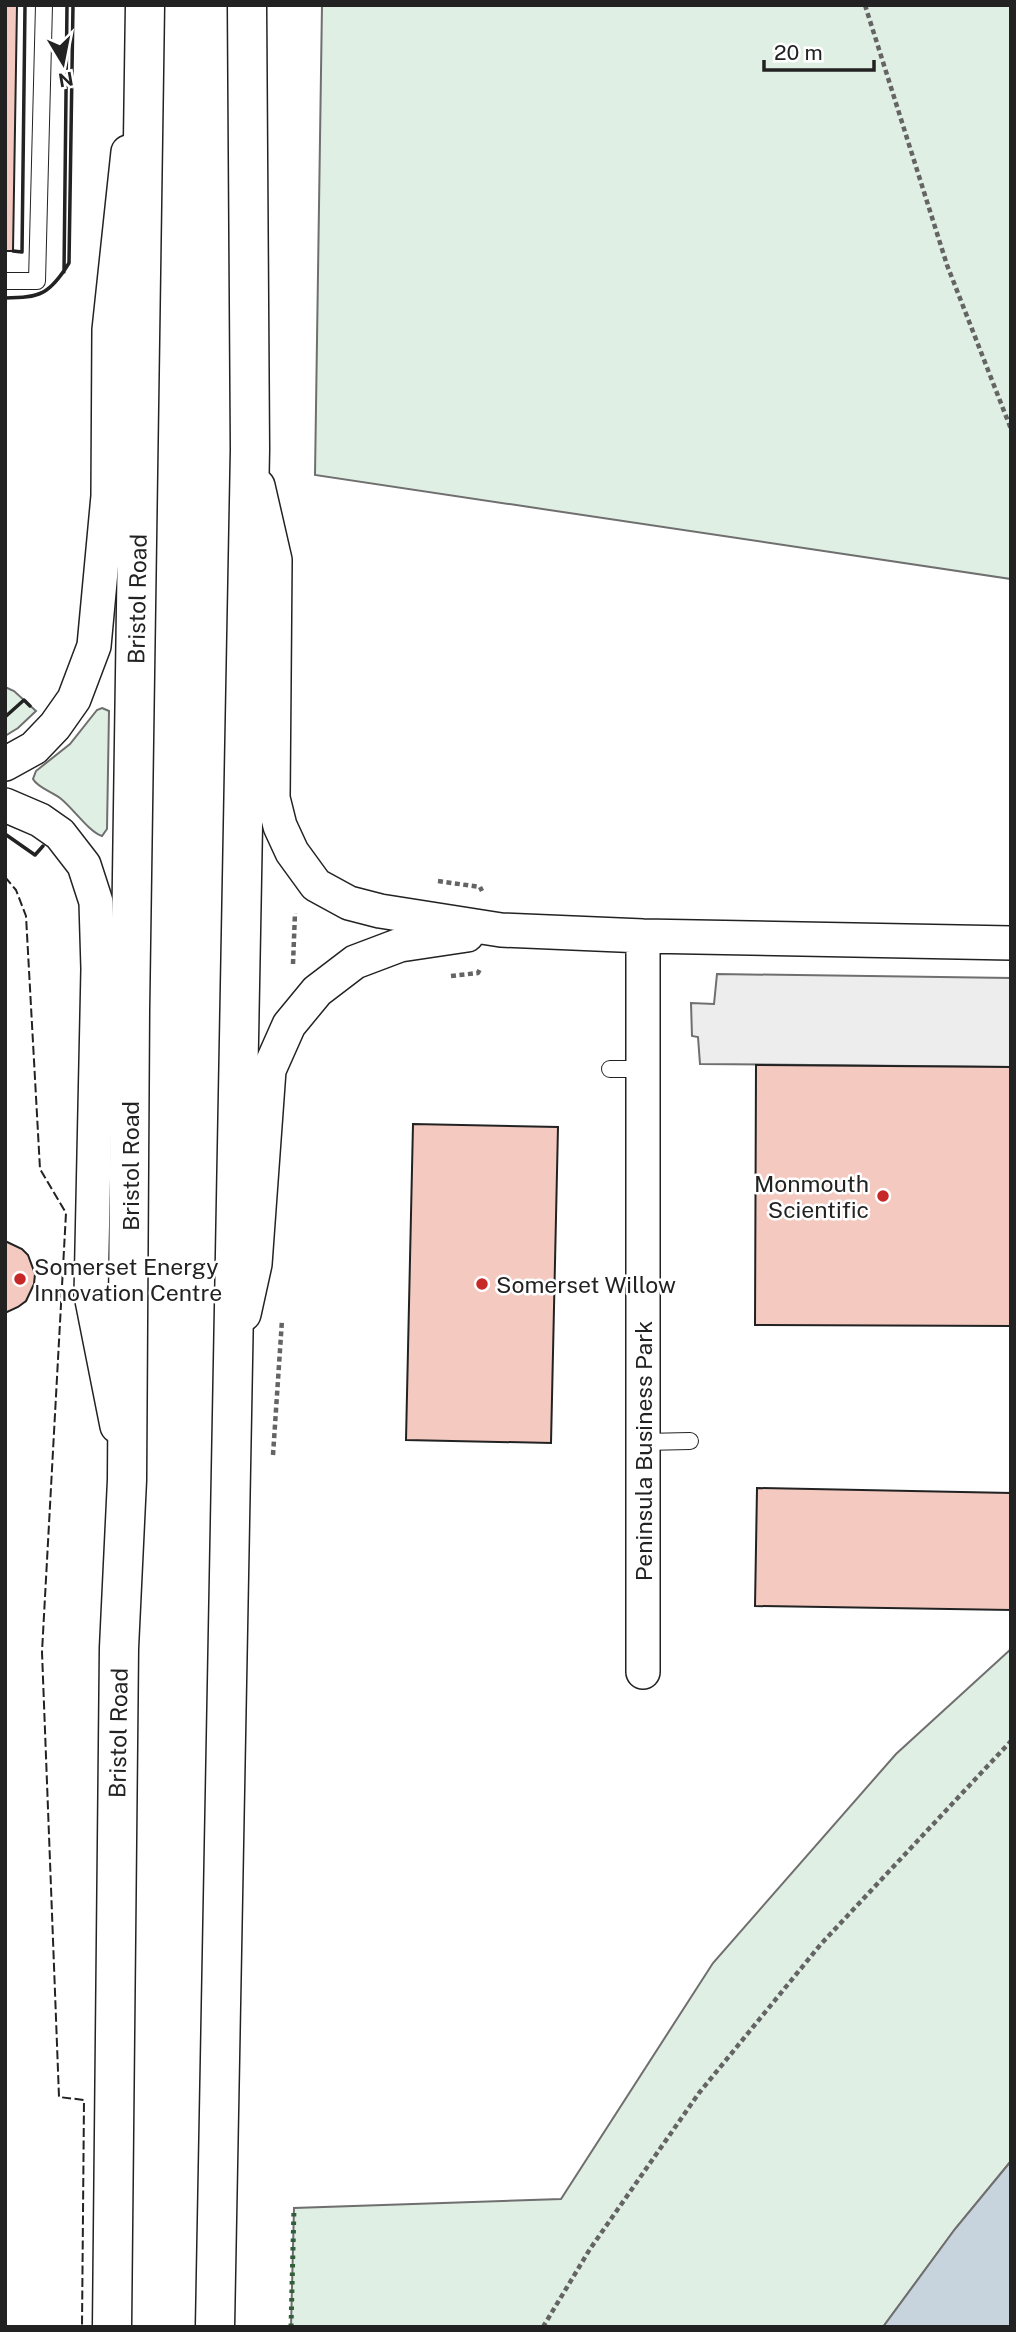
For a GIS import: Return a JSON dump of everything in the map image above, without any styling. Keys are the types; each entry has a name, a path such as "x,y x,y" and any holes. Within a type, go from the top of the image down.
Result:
{"main road":[{"name":"Bristol Road","path":"112,2327 119,1648 127,1480 130,1010 144,5"},
{"path":"215,2327 250,449 247,5"}],"street":[{"path":"5,764 34,748 55,726 74,699 94,646 108,496 109,330 144,5"},
{"path":"250,449 275,560 273,797 280,826 292,852 316,885 349,903 380,911 501,930 643,936 1011,943"},
{"path":"5,805 40,820 60,834 84,865 96,902 98,969 91,1295 127,1480"},
{"path":"233,1366 255,1264 269,1070 289,1025 317,991 355,962 400,945 501,930"},
{"name":"Peninsula Business Park","path":"643,936 626,1069 644,1442 643,1672"}],"lane":[{"path":"5,281 37,281 44,5"},
{"path":"644,1442 690,1441"}],"path":[{"path":"865,5 947,265 1011,429"},
{"path":"316,885 295,911 293,964 317,991"},
{"path":"272,1459 282,1310"},
{"path":"543,2327 590,2249 699,2093 821,1944 1011,1741"}],"green space":[{"path":"322,5 1011,5 1011,579 315,475"},
{"path":"5,687 14,691 36,711 5,736"},
{"path":"102,708 109,711 107,829 102,836 92,830 60,798 33,779 36,771 70,744 97,710"},
{"path":"1011,1649 1011,2161 955,2229 883,2327 291,2327 294,2208 561,2199 713,1963 896,1754"}],"shaded area":[{"path":"717,974 1011,978 1011,1067 700,1064 698,1037 692,1036 691,1003 714,1004"},
{"path":"1011,2161 1011,2327 883,2327 955,2229"}],"building":[{"path":"5,5 17,5 13,251 5,251"},
{"name":"Monmouth Scientific","path":"756,1065 1011,1067 1011,1326 755,1325"},
{"name":"Somerset Willow","path":"413,1124 558,1127 551,1443 406,1440"},
{"name":"Somerset Energy Innovation Centre","path":"5,1241 28,1255 35,1274 34,1284 26,1301 5,1313"},
{"path":"757,1488 1011,1493 1011,1610 755,1606"}],"hedge":[{"path":"291,2327 294,2208"}],"fence":[{"path":"5,877 16,890 26,916 40,1169 66,1213 42,1652 59,2097 84,2100 82,2327"}],"wall":[{"path":"13,251 22,252 25,5"},
{"path":"64,272 67,5"},
{"path":"5,298 27,297 43,292 56,282 69,263 73,5"},
{"path":"5,717 24,700 30,706"},
{"path":"5,834 35,855 43,846"}],"place":[{"name":"Monmouth Scientific","path":"883,1196"},
{"name":"Somerset Energy Innovation Centre","path":"20,1279"},
{"name":"Somerset Willow","path":"482,1284"}]}
